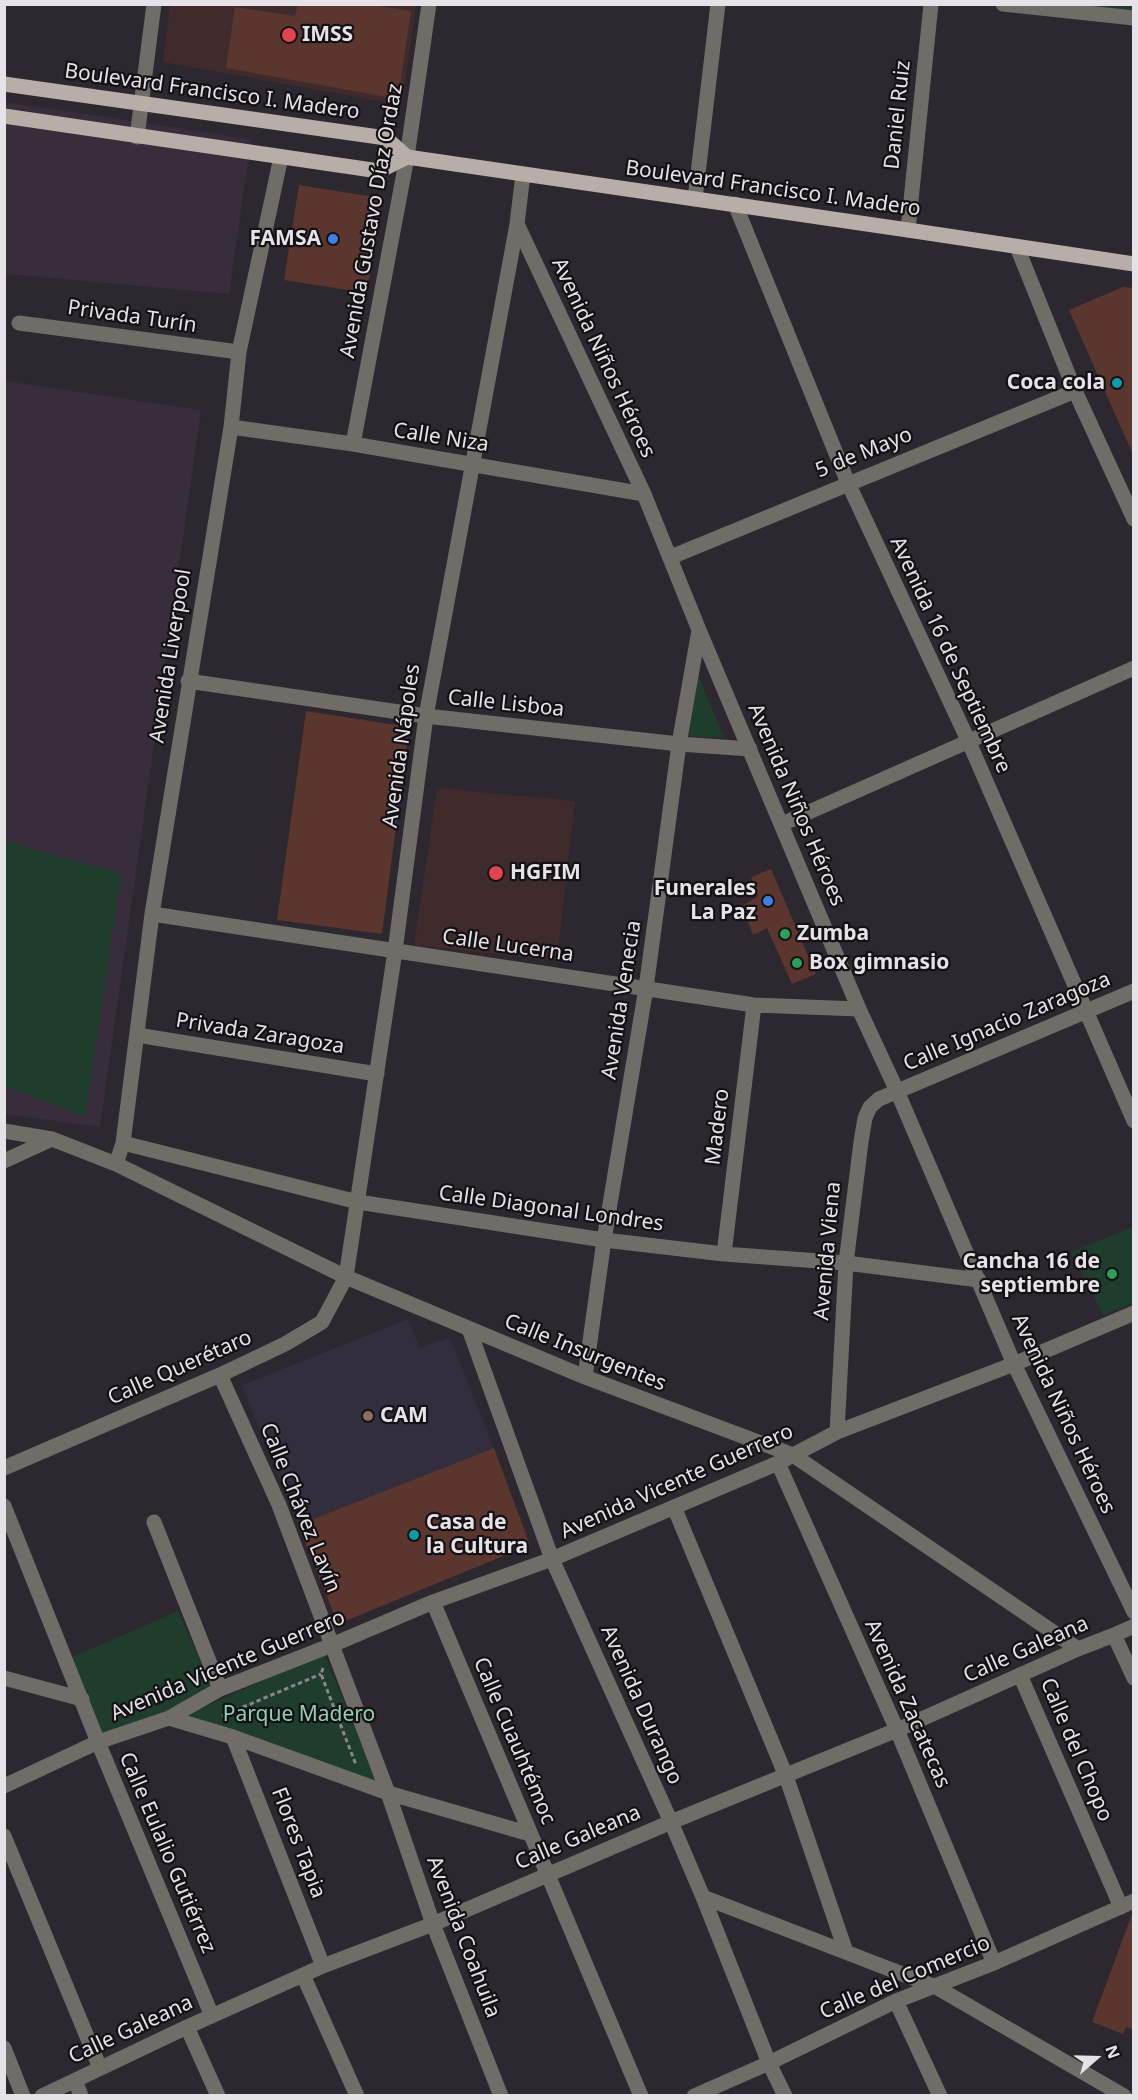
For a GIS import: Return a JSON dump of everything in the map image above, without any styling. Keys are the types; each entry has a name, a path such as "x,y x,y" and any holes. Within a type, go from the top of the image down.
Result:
{"main road":[{"name":"Boulevard Francisco I. Madero","path":"4,84 386,138 407,157 1134,264"},
{"path":"4,116 379,171 407,157"}],"street":[{"path":"137,136 154,4"},
{"name":"Avenida Gustavo Díaz Ordaz","path":"353,444 407,157 429,4"},
{"path":"695,199 718,4"},
{"name":"Daniel Ruiz","path":"908,230 930,4"},
{"path":"1003,4 1134,18"},
{"name":"Avenida Liverpool","path":"116,1164 123,1143 152,914 231,427 239,352 281,157"},
{"path":"517,224 523,174"},
{"name":"Avenida 16 de Septiembre","path":"735,204 848,483 968,740 1134,1121"},
{"name":"Avenida Nápoles","path":"346,1277 395,951 426,716 517,224"},
{"name":"Avenida Niños Héroes","path":"517,224 644,494 859,1009 980,1280 1014,1365 1134,1611"},
{"path":"1017,247 1074,391 1134,519"},
{"name":"Privada Turín","path":"19,323 239,352"},
{"name":"5 de Mayo","path":"670,557 1074,391"},
{"name":"Calle Niza","path":"231,427 353,444 644,494"},
{"name":"Avenida Venecia","path":"585,1377 604,1240 646,988 679,744 699,630"},
{"path":"782,824 1134,668"},
{"name":"Calle Lisboa","path":"188,681 426,716 679,744 750,749"},
{"name":"Calle Lucerna","path":"152,914 754,1005 859,1009"},
{"name":"Calle Ignacio Zaragoza","path":"897,1091 1134,991"},
{"name":"Madero","path":"724,1254 754,1005"},
{"name":"Privada Zaragoza","path":"137,1035 377,1074"},
{"name":"Avenida Viena","path":"837,1432 846,1263 865,1118 870,1107 879,1099 897,1091"},
{"path":"4,1131 52,1139"},
{"path":"4,1161 52,1139"},
{"name":"Calle Insurgentes","path":"52,1139 116,1164 346,1277 585,1377 793,1455 1077,1649"},
{"name":"Calle Diagonal Londres","path":"123,1143 358,1202 604,1240 724,1254 846,1263 980,1280"},
{"name":"Calle Querétaro","path":"4,1468 220,1375 285,1344 322,1322 346,1277"},
{"name":"Avenida Vicente Guerrero","path":"4,1786 98,1742 169,1718 220,1689 433,1602 552,1559 777,1463 837,1432 1014,1365 1134,1313"},
{"name":"Avenida Durango","path":"469,1329 552,1559 671,1822 785,2096"},
{"name":"Calle Chávez Lavín","path":"220,1375 279,1505 388,1793"},
{"name":"Avenida Zacatecas","path":"777,1463 897,1731 994,1963"},
{"name":"Calle Eulalio Gutiérrez","path":"4,1506 98,1742 212,2016"},
{"path":"675,1507 786,1776 846,1952"},
{"path":"154,1522 220,1689"},
{"name":"Calle Cuauhtémoc","path":"433,1602 641,2096"},
{"name":"Calle Galeana","path":"42,2096 187,2026 323,1966 433,1924 671,1822 897,1731 1077,1649 1134,1626"},
{"path":"1114,1635 1129,1658 1134,1678"},
{"name":"Calle del Chopo","path":"1020,1675 1127,1904"},
{"path":"4,1678 82,1699"},
{"path":"169,1718 233,1737 388,1793 530,1834"},
{"name":"Flores Tapia","path":"233,1737 323,1966"},
{"name":"Avenida Coahuila","path":"388,1793 433,1924 501,2096"},
{"path":"4,1836 100,2068"},
{"path":"703,1897 936,1986 1124,2096"},
{"name":"Calle del Comercio","path":"694,2096 896,2001 994,1963 1127,1904"},
{"path":"303,1976 357,2096"},
{"path":"896,2001 940,2096"},
{"path":"187,2026 218,2096"},
{"path":"4,2048 23,2096"},
{"path":"75,2080 81,2096"}],"path":[{"path":"232,1721 221,1716 321,1674 358,1768"}],"shaded area":[{"name":"IMSS","path":"170,5 416,5 402,105 163,62"},
{"path":"5,102 251,139 229,294 7,274 5,285"},
{"path":"4,381 201,410 100,1127 5,1114"},
{"name":"HGFIM","path":"437,788 575,801 557,961 414,945"},
{"name":"CAM","path":"408,1319 420,1348 450,1337 494,1448 298,1525 242,1385"}],"green space":[{"path":"1026,5 1133,5 1133,15"},
{"path":"697,672 724,738 687,736"},
{"path":"5,841 121,874 85,1116 5,1086"},
{"name":"Cancha 16 de septiembre","path":"1133,1227 1133,1303 1103,1315 1071,1252"},
{"path":"178,1611 212,1688 165,1713 95,1735 70,1658"},
{"name":"Parque Madero","path":"324,1653 383,1797 178,1719"}],"building":[{"name":"IMSS","path":"298,4 366,4 411,11 398,99 226,68 235,7 295,16"},
{"name":"FAMSA","path":"299,185 381,198 367,293 284,280"},
{"name":"Coca cola","path":"1123,287 1134,288 1134,457 1069,310"},
{"path":"306,711 409,727 382,934 277,920"},
{"path":"771,869 816,974 792,984 767,928 753,935 742,906 758,896 751,877"},
{"name":"Casa de la Cultura","path":"494,1448 530,1545 338,1624 298,1525"},
{"path":"1132,1914 1134,2030 1126,2027 1123,2034 1092,2022"}],"place":[{"name":"IMSS","path":"289,35"},
{"name":"FAMSA","path":"333,239"},
{"name":"Coca cola","path":"1117,383"},
{"name":"HGFIM","path":"496,873"},
{"name":"Funerales La Paz","path":"768,901"},
{"name":"Zumba","path":"785,934"},
{"name":"Box gimnasio","path":"797,963"},
{"name":"Cancha 16 de septiembre","path":"1112,1274"},
{"name":"CAM","path":"368,1416"},
{"name":"Casa de la Cultura","path":"414,1535"}]}
